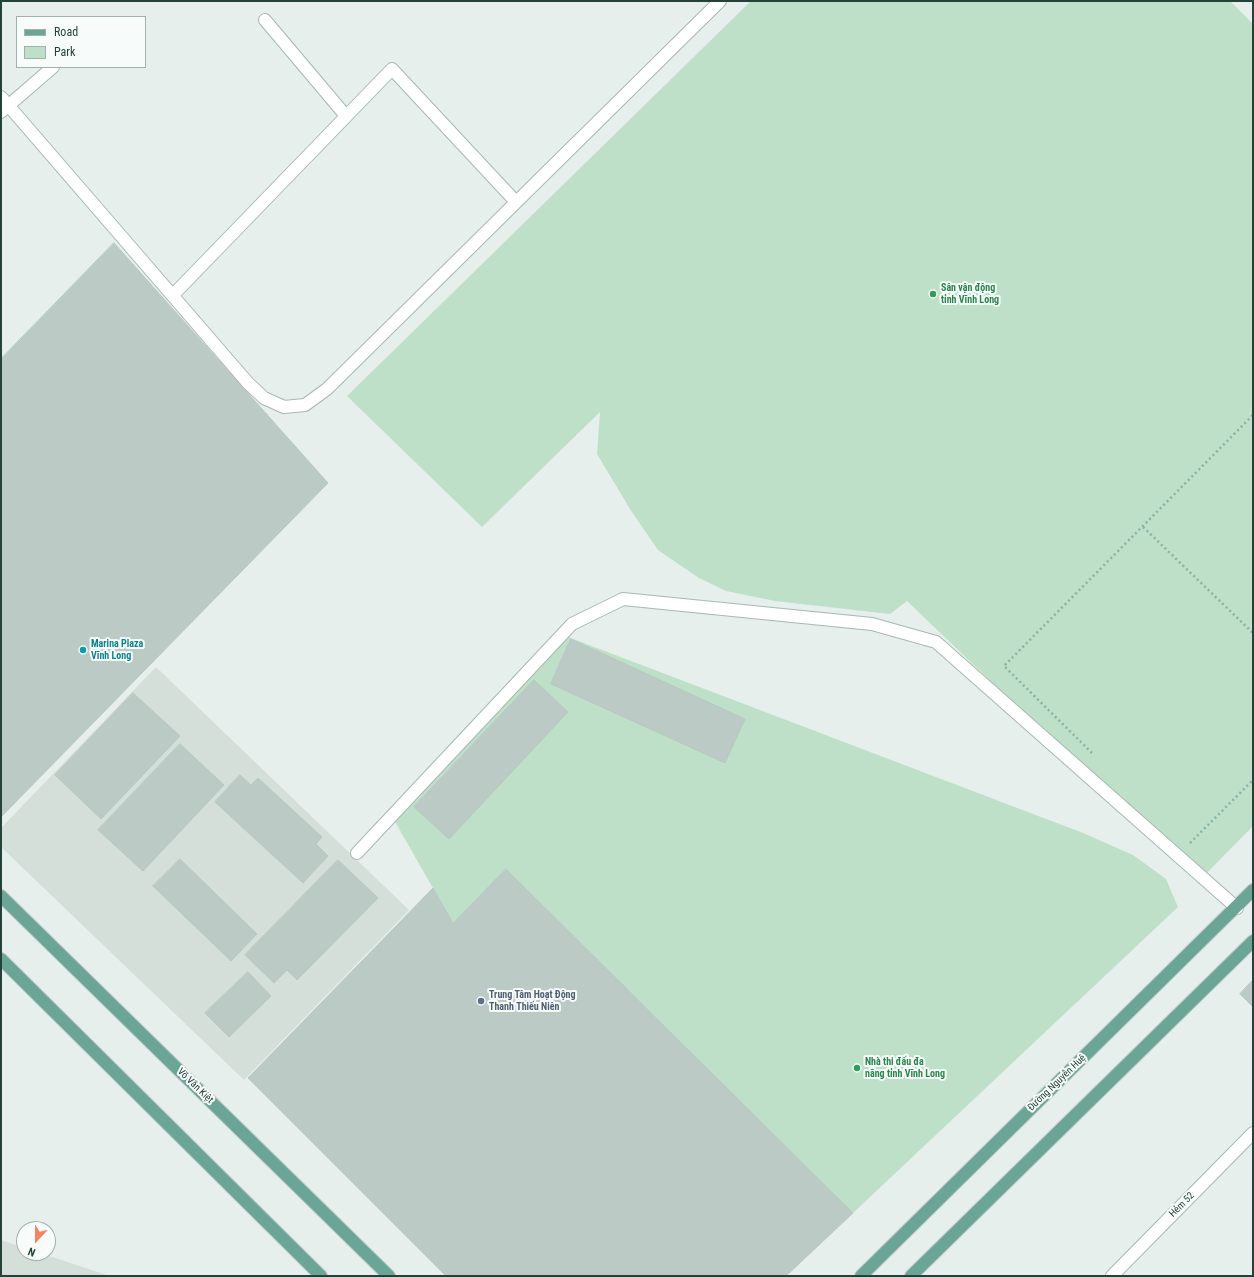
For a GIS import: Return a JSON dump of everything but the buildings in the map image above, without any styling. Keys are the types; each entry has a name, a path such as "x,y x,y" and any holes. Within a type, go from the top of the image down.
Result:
{"main road":[{"name":"Đường Nguyễn Huệ","path":"861,1276 1237,908 1253,890"},
{"name":"Võ Văn Kiệt","path":"1,896 389,1276"},
{"path":"911,1276 1253,941"},
{"path":"1,959 321,1276"}],"street":[{"path":"51,68 4,105 173,295 248,383 264,398 284,407 306,405 327,389 720,1"},
{"path":"265,20 346,116"},
{"path":"173,295 392,69 516,202"},
{"path":"357,852 572,624 623,598 872,624 936,642 1237,908"},
{"name":"Hẻm 52","path":"1112,1276 1253,1133"}],"path":[{"path":"1093,753 1004,666 1253,415"},
{"path":"1142,527 1253,633"},
{"path":"1187,846 1253,780"}],"shaded area":[{"path":"156,667 409,910 244,1080 1,847 1,828"},
{"path":"1,1240 16,1245 16,1261 56,1261 56,1258 110,1276 1,1276"}],"green space":[{"path":"751,1 1230,1 1253,24 1253,826 1199,881 907,601 890,614 775,601 726,591 699,578 658,550 630,509 597,454 600,412 482,527 347,396"},
{"name":"Nhà thi đấu đa năng tỉnh Vĩnh Long","path":"568,637 1083,833 1133,855 1166,879 1178,907 853,1213 506,869 453,923 394,820"}],"place":[{"name":"Sân vận động tỉnh Vĩnh Long","path":"933,294"},
{"name":"Marina Plaza Vĩnh Long","path":"83,650"},
{"name":"Trung Tâm Hoạt Động Thanh Thiếu Niên","path":"481,1001"},
{"name":"Nhà thi đấu đa năng tỉnh Vĩnh Long","path":"857,1068"}]}
